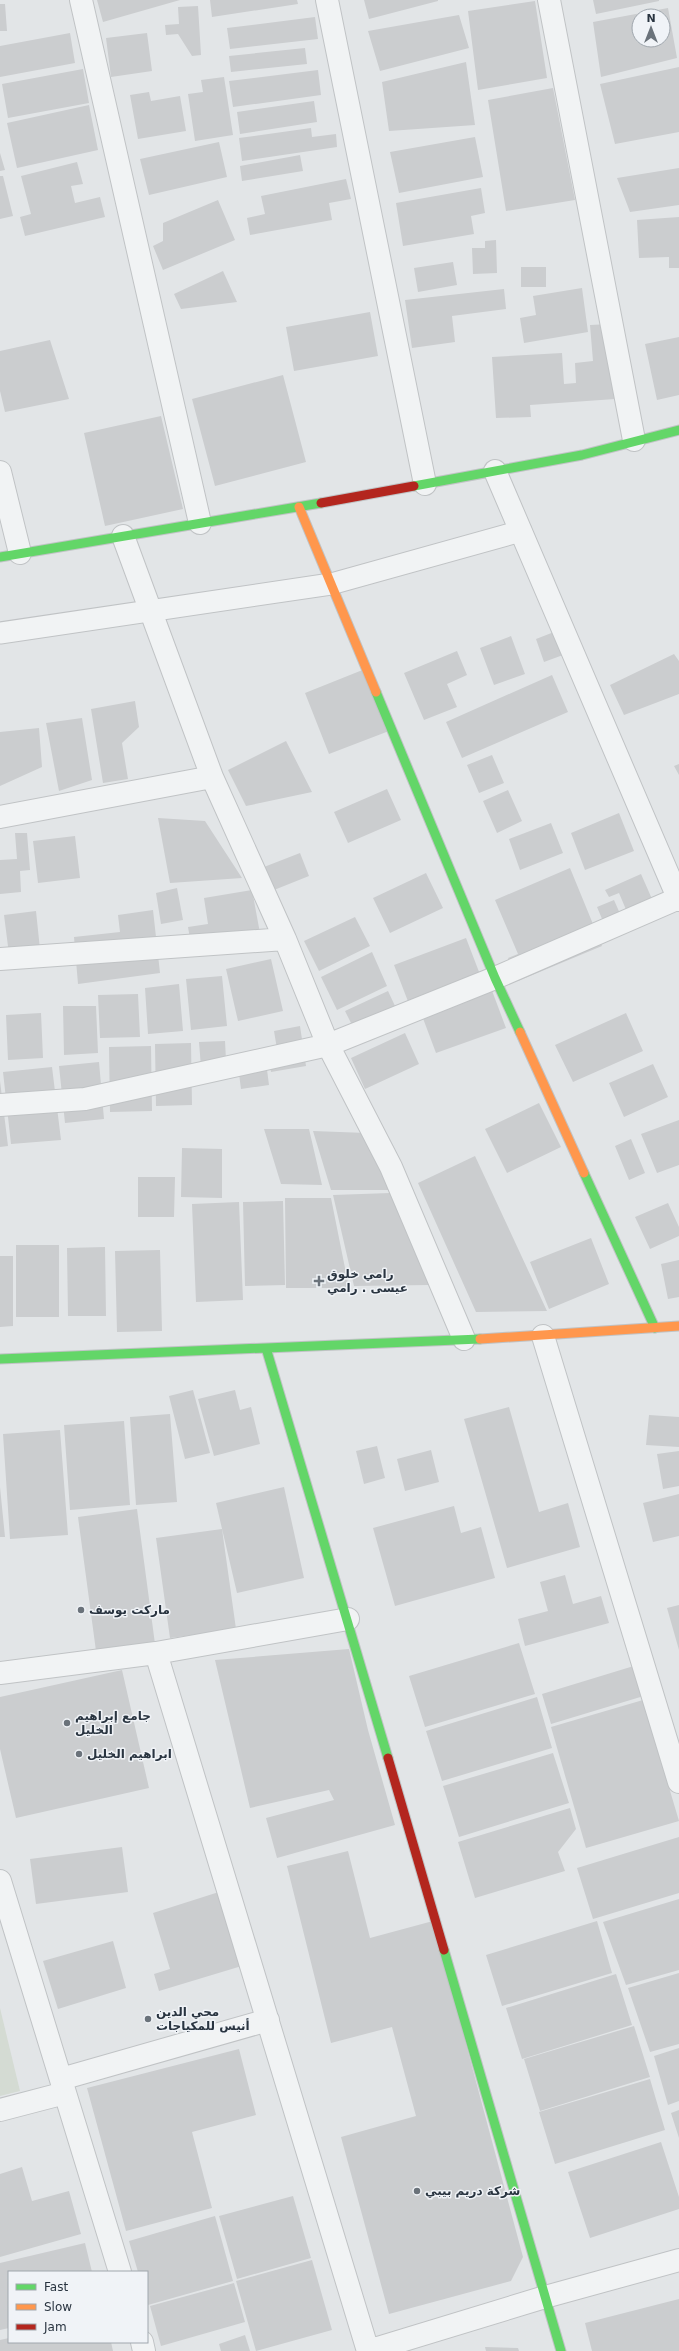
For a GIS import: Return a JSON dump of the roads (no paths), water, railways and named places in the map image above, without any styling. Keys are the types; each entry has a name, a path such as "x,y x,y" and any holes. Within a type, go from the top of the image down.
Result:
{"street":[{"path":"81,0 200,523"},
{"path":"327,0 425,484"},
{"path":"549,0 634,440"},
{"path":"0,472 10,555 299,507 582,455 634,440 679,430"},
{"path":"0,1105 84,1099 328,1045 495,978 679,899 495,471"},
{"path":"299,507 495,978 655,1328"},
{"path":"123,536 212,777 285,939 328,1045 391,1167 464,1339"},
{"path":"0,817 212,777"},
{"path":"0,959 285,939"},
{"path":"0,1359 543,1336 679,1326"},
{"path":"543,1336 679,1782"},
{"path":"266,1348 348,1619 561,2351"},
{"path":"0,1673 156,1653 348,1619"},
{"path":"156,1653 368,2351 545,2297 679,2260"},
{"path":"0,1881 120,2271"},
{"path":"0,2110 63,2086 268,2020"}],"lane":[{"path":"0,633 331,584 521,531"}],"place":[{"name":"رامي خلوق عيسى . رامي","path":"319,1281"},
{"name":"ماركت يوسف","path":"81,1610"},
{"name":"جامع إبراهيم الخليل","path":"67,1723"},
{"name":"ابراهيم الخليل","path":"79,1754"},
{"name":"محي الدين أنيس للمكياجات","path":"148,2019"},
{"name":"شركة دريم بيبي","path":"417,2191"}]}
